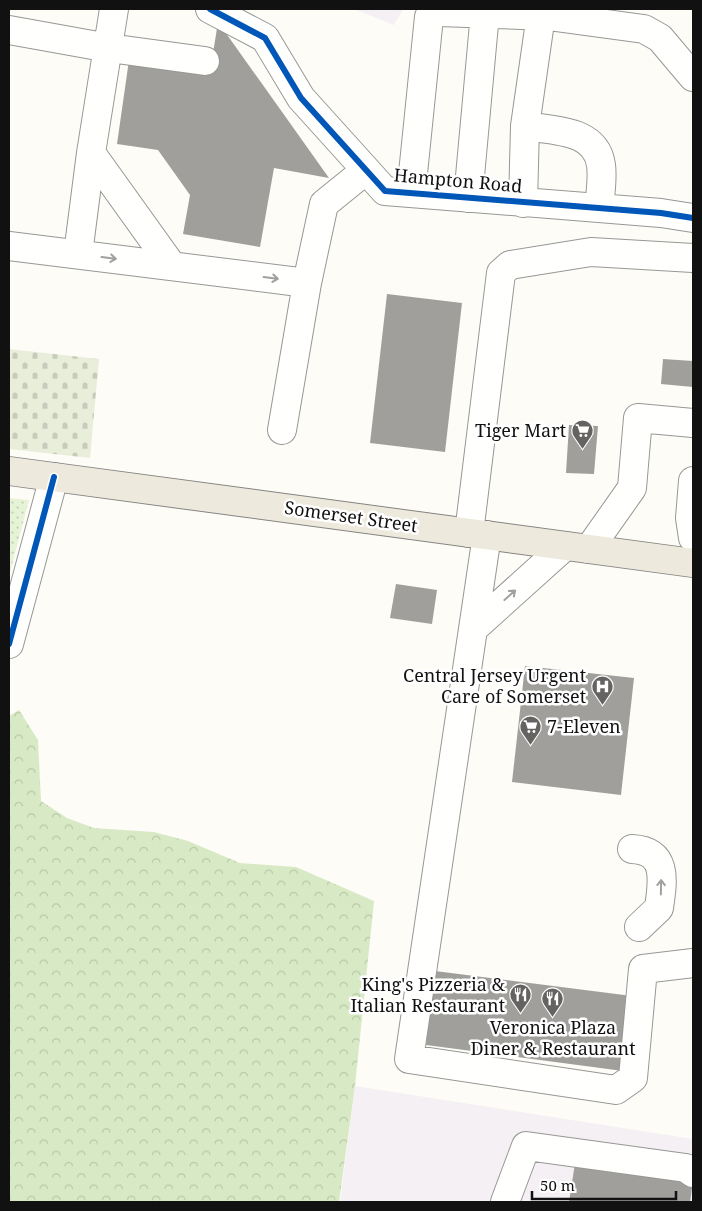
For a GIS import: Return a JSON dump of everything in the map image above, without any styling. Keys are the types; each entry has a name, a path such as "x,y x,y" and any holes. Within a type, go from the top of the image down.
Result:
{"main road":[{"name":"Somerset Street","path":"9,471 693,563"}],"street":[{"path":"78,254 91,153 114,9"},
{"name":"Hampton Road","path":"210,9 264,38 301,98 385,191 599,208 693,218"},
{"path":"411,193 429,17 439,12 541,15 644,29 660,38 693,77"},
{"path":"468,198 485,14"},
{"path":"523,203 525,126 541,15"},
{"path":"9,30 108,48 205,61"},
{"path":"525,126 578,134 597,149 602,166 599,208"},
{"path":"91,153 172,266"},
{"path":"282,430 307,283 324,204 366,170"},
{"path":"9,246 307,283"},
{"path":"693,258 591,252 510,265 501,273 478,534 474,628 409,1059 616,1090 633,1078 643,969 693,963"},
{"path":"474,628 577,547 632,488 638,418 693,423"},
{"path":"9,644 54,477"},
{"path":"693,481 690,518 693,538"},
{"path":"632,849 647,850 653,854 661,867 659,908 639,927"},
{"path":"505,1202 526,1146 686,1168 693,1173"}],"shaded area":[{"path":"354,9 403,9 394,25"},
{"path":"355,1086 693,1139 693,1202 340,1202"}],"green space":[{"path":"9,349 99,359 90,458 9,449"},
{"path":"9,498 29,500 9,576"},
{"path":"19,710 38,740 41,801 67,818 94,828 154,832 188,841 240,863 296,867 374,901 355,1086 339,1202 9,1202 9,716"}],"building":[{"path":"218,22 329,178 274,168 260,247 183,234 190,195 158,150 117,144 129,60 210,72"},
{"path":"387,294 462,303 445,452 370,443"},
{"path":"663,359 693,361 693,387 661,384"},
{"name":"Tiger Mart","path":"569,425 598,426 594,474 566,473"},
{"path":"396,584 437,590 432,624 390,618"},
{"path":"525,666 634,678 621,795 512,782"},
{"path":"435,971 632,996 623,1071 426,1045"},
{"path":"575,1163 693,1181 690,1202 569,1202"}],"cycle path":[{"path":"210,9 265,38 301,98 385,191 661,213 693,218"},
{"path":"9,644 54,477"}],"place":[{"name":"Tiger Mart","path":"582,450"},
{"name":"Central Jersey Urgent Care of Somerset","path":"602,705"},
{"name":"7-Eleven","path":"531,746"},
{"name":"King's Pizzeria & Italian Restaurant","path":"521,1014"},
{"name":"Veronica Plaza Diner & Restaurant","path":"553,1017"}]}
